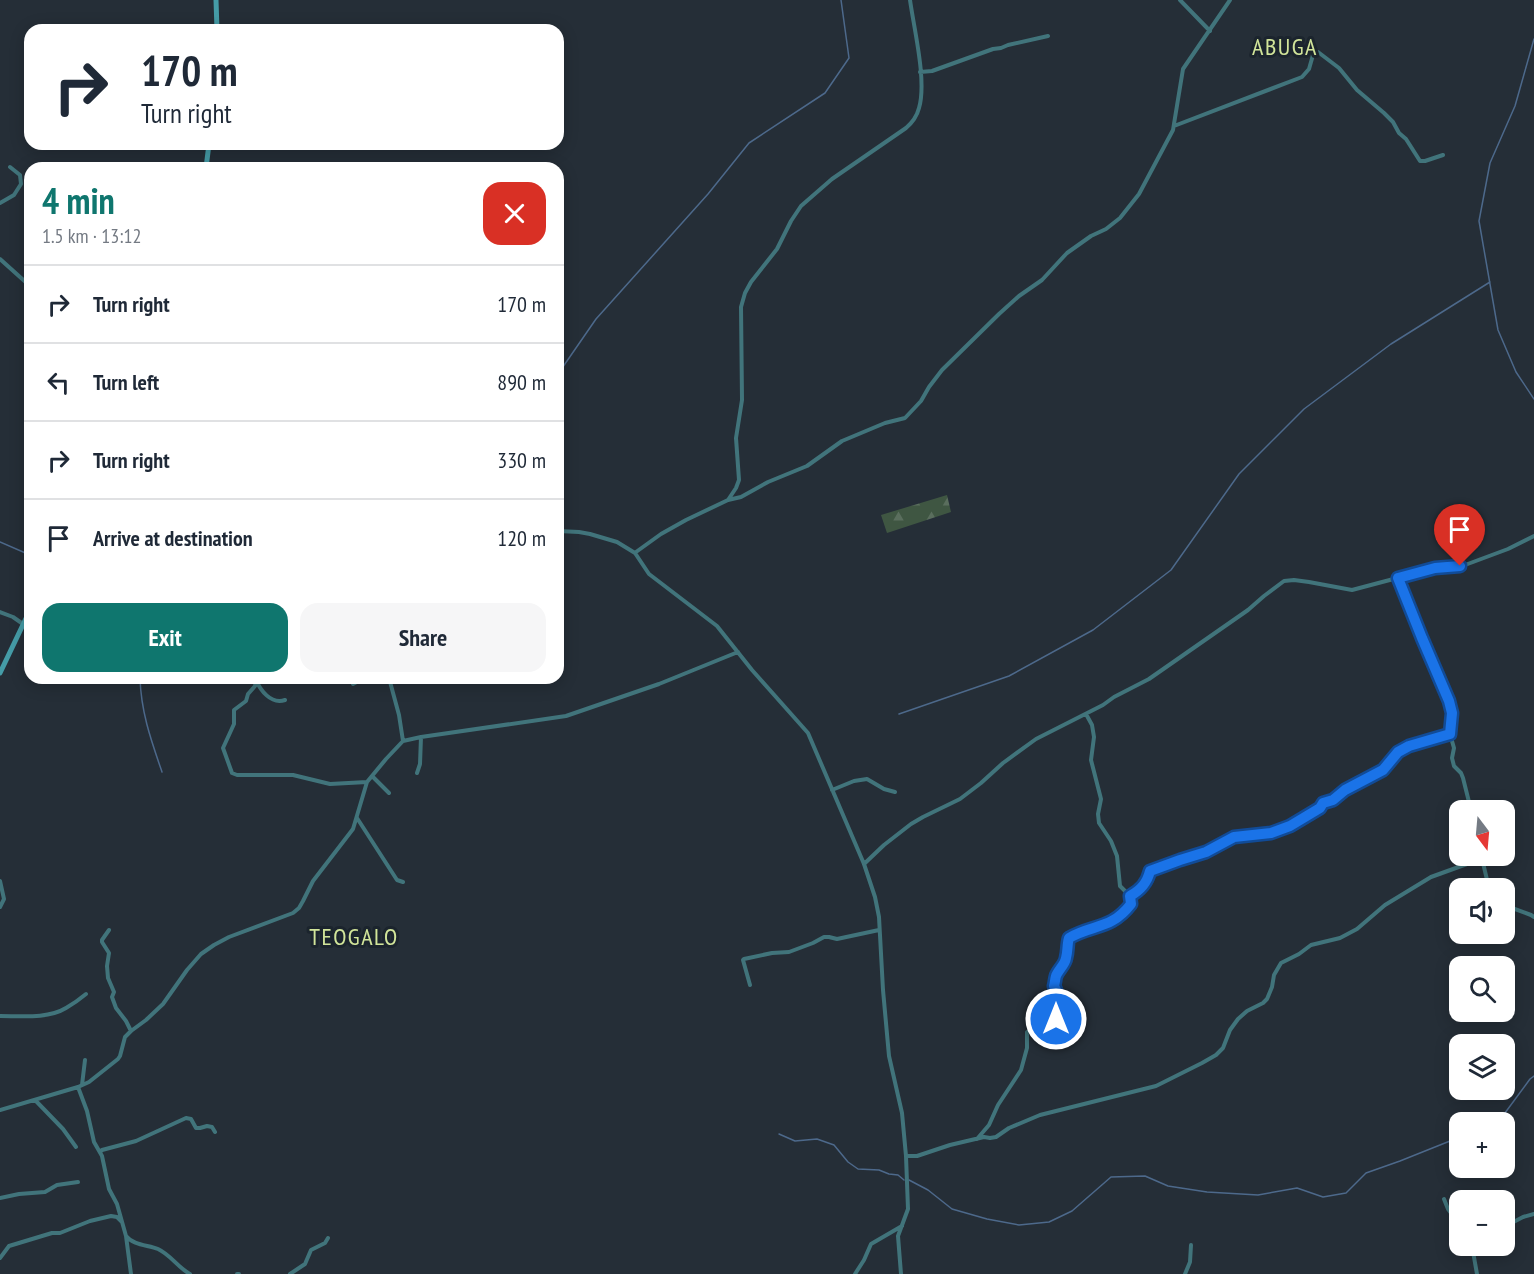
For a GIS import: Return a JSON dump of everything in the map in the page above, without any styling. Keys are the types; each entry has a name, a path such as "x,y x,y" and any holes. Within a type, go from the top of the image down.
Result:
{"main road":[{"path":"216,0 217,24"},
{"path":"0,673 23,624"}],"street":[{"path":"728,500 739,480 736,438 742,400 741,307 745,293 777,249 801,206 832,179 913,122 920,104 920,72 910,0"},
{"path":"1180,0 1210,31"},
{"path":"635,553 661,534 686,520 807,466 842,441 909,415 921,402 942,370 999,314 1042,280 1072,249 1120,218 1138,194 1174,126 1183,69 1230,0"},
{"path":"920,72 932,71 985,52 1048,36"},
{"path":"1174,126 1302,77 1309,69 1313,55 1318,52 1339,68 1359,92 1393,122 1420,161 1443,155"},
{"path":"0,203 14,195 21,184 20,175 10,167"},
{"path":"0,259 24,281"},
{"path":"564,531 590,534 618,542 635,553 649,574 717,626 808,733 864,864 879,917 889,1056 902,1113 906,1156 908,1209 898,1236 901,1274"},
{"path":"864,864 898,833 923,817 960,799 1036,738 1086,714 1149,679 1248,610 1284,581 1294,580 1352,590 1435,568 1465,565 1508,549 1534,536"},
{"path":"1398,578 1449,701 1452,713 1450,734 1453,746 1452,758 1454,766 1463,778 1468,800"},
{"path":"0,612 23,624"},
{"path":"0,1110 80,1086 95,1077 118,1059 125,1036 163,1004 188,970 207,950 237,933 293,914 303,901 313,881 352,829 367,782 403,741 573,715 738,652"},
{"path":"255,684 246,701 234,710 234,724 224,746 223,751 232,773 237,775 293,775 330,784 367,782"},
{"path":"259,684 272,699 280,702 285,700"},
{"path":"391,684 403,741"},
{"path":"977,1139 989,1125 998,1105 1020,1070 1027,1048 1027,1032 1029,1029 1047,1027 1056,1019 1053,1000 1056,990 1054,986 1057,974 1067,955 1069,938 1105,926 1131,904 1130,896 1120,886 1117,856 1111,841 1099,823 1101,799 1091,760 1094,737 1092,725 1086,714"},
{"path":"1130,896 1147,882 1150,871 1206,852 1234,837 1271,833 1290,826 1320,808 1323,803 1333,800 1345,790 1383,770 1398,752 1409,746 1450,734"},
{"path":"417,773 420,764 421,737"},
{"path":"372,776 389,793"},
{"path":"832,790 854,781 867,779 894,792"},
{"path":"356,817 397,880 403,882"},
{"path":"906,1156 917,1156 950,1145 996,1137 1009,1128 1040,1115 1156,1086 1216,1055 1223,1048 1230,1030 1238,1019 1267,999 1274,975 1281,963 1311,945 1340,938 1357,929 1385,905 1431,877 1480,861 1486,878"},
{"path":"0,881 4,899 0,907"},
{"path":"1515,909 1534,917"},
{"path":"109,930 102,942 108,953 108,978 114,992 112,997 116,1008 131,1030"},
{"path":"750,985 743,960 746,958 789,952 824,937 837,939 879,930"},
{"path":"0,1016 42,1015 59,1011 86,994"},
{"path":"85,1060 80,1086 91,1133 100,1152 109,1190 113,1195 126,1236 131,1274"},
{"path":"35,1100 63,1129 76,1147"},
{"path":"100,1152 136,1141 186,1118 191,1119 196,1128 209,1126 215,1132"},
{"path":"0,1198 45,1192 57,1185 78,1182"},
{"path":"1444,1198 1449,1210"},
{"path":"1515,1221 1534,1214"},
{"path":"0,1258 9,1246 52,1233 60,1233 90,1221 111,1216 117,1217 122,1222"},
{"path":"855,1274 871,1244 903,1226"},
{"path":"126,1236 133,1242 167,1254 179,1268 190,1274"},
{"path":"290,1274 305,1264 311,1250 325,1243 328,1238"},
{"path":"1185,1274 1190,1262 1191,1245"},
{"path":"1474,1256 1477,1274"}],"green space":[{"path":"947,495 951,512 887,533 881,515"}],"waterway":[{"path":"564,365 596,319 708,194 749,143 825,93 849,58 841,0"},
{"path":"1534,39 1515,106 1490,163 1479,221 1498,330 1516,372 1534,399"},
{"path":"899,714 1009,676 1093,630 1171,570 1239,474 1304,409 1391,344 1490,282"},
{"path":"0,542 24,552"},
{"path":"140,684 144,714 162,772"},
{"path":"1506,1112 1534,1076"},
{"path":"779,1134 795,1141 817,1139 834,1145 848,1162 858,1169 879,1170 898,1175 904,1180"},
{"path":"909,1180 928,1190 952,1209 1019,1225 1049,1222 1072,1211 1111,1177 1145,1176 1168,1186 1207,1192 1258,1195 1297,1188 1323,1197 1346,1193 1366,1173 1449,1141"}],"district":[{"name":"ABUGA","path":"1285,46"},
{"name":"TEOGALO","path":"354,936"}],"route":[{"path":"1056,1019 1053,1000 1056,990 1054,986 1057,974 1067,955 1069,938 1113,921 1131,904 1130,896 1147,882 1150,871 1206,852 1240,835 1271,833 1290,826 1320,808 1323,803 1333,800 1345,790 1383,770 1398,752 1409,746 1450,734 1452,713 1449,701 1398,578 1435,568 1460,566"}]}
